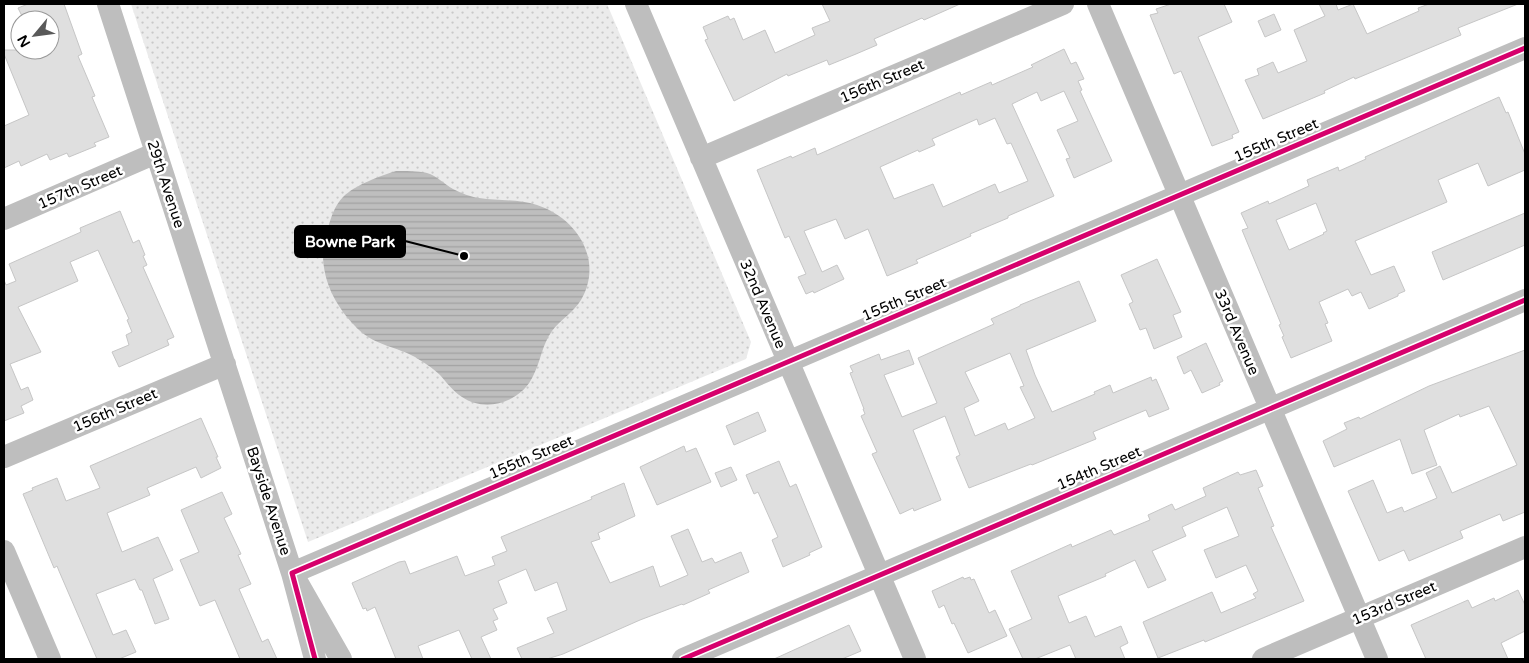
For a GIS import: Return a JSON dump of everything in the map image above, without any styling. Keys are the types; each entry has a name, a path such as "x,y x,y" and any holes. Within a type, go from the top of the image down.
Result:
{"street":[{"name":"29th Avenue","path":"108,4 226,364"},
{"name":"32nd Avenue","path":"636,4 915,659"},
{"name":"156th Street","path":"701,158 1063,4"},
{"name":"33rd Avenue","path":"1098,4 1377,659"},
{"name":"155th Street","path":"292,573 1525,48"},
{"name":"157th Street","path":"4,219 156,153"},
{"name":"154th Street","path":"683,659 1525,300"},
{"name":"156th Street","path":"4,457 226,364"},
{"name":"Bayside Avenue","path":"226,364 292,573 342,659"},
{"name":"153rd Street","path":"1263,659 1525,547"},
{"path":"4,551 50,659"},
{"path":"292,573 315,659"}],"shaded area":[{"path":"131,4 607,4 751,342 746,359 308,542"},
{"path":"396,171 427,173 453,189 473,197 537,205 551,211 564,220 575,230 583,242 588,256 589,270 587,285 581,300 552,331 529,383 513,398 493,404 482,404 462,397 437,372 415,357 365,335 351,322 332,294 325,273 323,251 330,220 336,207 343,197 354,189 375,178"}],"building":[{"path":"28,4 64,4 82,54 78,56 95,96 92,97 109,137 94,143 96,146 69,157 67,153 50,160 47,154 21,166 19,161 4,168 4,126 29,115 4,50 10,50 10,60 60,60 60,10 19,10 18,8"},
{"path":"822,4 960,4 874,39 877,45 829,65 827,60 788,76 787,74 734,101 705,40 708,39 703,27 728,16 730,20 734,18 743,40 765,30 775,53 815,35 812,28 830,21"},
{"path":"1171,4 1224,4 1232,22 1198,37 1239,132 1232,135 1233,138 1212,146 1181,71 1174,74 1150,15 1158,13 1156,9"},
{"path":"1319,4 1336,4 1338,10 1353,4 1367,34 1419,11 1418,8 1429,4 1518,4 1458,28 1461,35 1355,79 1354,77 1324,91 1325,93 1263,119 1245,80 1259,75 1257,69 1273,62 1278,73 1307,61 1294,30 1325,16"},
{"path":"1274,14 1281,30 1265,37 1258,21"},
{"path":"1064,49 1071,64 1076,62 1084,79 1078,81 1082,90 1080,91 1112,161 1074,178 1066,159 1070,158 1057,130 1078,121 1064,91 1041,101 1037,92 1012,104 1054,196 970,234 971,236 916,260 918,263 887,276 868,229 845,239 836,219 804,231 822,272 837,265 844,279 814,293 813,291 806,294 798,277 806,274 789,236 785,238 757,170 815,148 817,155 960,92 961,95 991,82 992,85 1033,67 1031,65","holes":["995,118 1007,144 1011,143 1028,181 999,193 995,184 943,207 933,184 894,199 880,167 918,150 919,152 935,145 932,139 977,119 979,125"]},
{"path":"1499,97 1506,113 1508,112 1525,154 1525,170 1488,186 1478,163 1438,180 1447,202 1355,241 1371,275 1394,266 1405,291 1369,309 1361,292 1352,296 1348,289 1319,302 1328,323 1325,324 1332,341 1291,358 1282,337 1284,336 1279,325 1281,324 1242,230 1248,228 1241,213 1268,201 1269,204 1309,186 1307,180 1338,167 1339,171 1366,159 1365,157","holes":["1316,203 1327,231 1289,250 1276,220"]},
{"path":"120,211 133,243 139,240 147,265 143,267 174,337 167,340 169,345 119,367 112,352 129,345 126,335 132,332 127,320 129,319 98,250 70,262 78,281 18,307 41,352 10,364 21,390 28,387 33,400 21,406 24,413 4,421 4,280 6,285 16,281 9,264 81,232 80,228"},
{"path":"1525,213 1525,245 1443,280 1432,252"},
{"path":"1157,259 1181,312 1173,315 1182,337 1154,349 1146,328 1140,330 1129,304 1133,302 1121,275"},
{"path":"1079,281 1096,321 1026,350 1052,412 1095,394 1094,392 1110,385 1113,393 1151,377 1152,381 1156,379 1169,409 1149,417 1146,410 1093,432 1096,439 969,488 956,457 960,455 945,416 913,430 941,500 914,511 913,508 900,514 872,454 877,452 861,416 865,414 864,409 850,373 853,372 850,366 879,354 881,360 909,350 914,364 884,375 902,417 937,403 918,358 994,324 991,319","holes":["1010,353 1024,386 1020,387 1035,418 1008,430 1005,423 975,436 964,408 979,401 965,372"]},
{"path":"1206,343 1223,381 1219,383 1220,385 1202,393 1191,370 1184,374 1177,357"},
{"path":"1525,350 1525,512 1503,521 1500,514 1460,531 1463,538 1409,561 1404,550 1379,561 1348,491 1373,480 1387,513 1402,507 1404,512 1437,498 1426,473 1440,466 1452,493 1517,465 1503,435 1489,406 1460,417 1459,414 1424,430 1437,465 1412,474 1400,439 1334,467 1323,441 1347,429 1344,423 1359,417 1360,419 1429,386"},
{"path":"758,412 766,431 734,445 726,426"},
{"path":"201,418 221,468 201,478 196,467 147,488 150,495 107,513 122,552 158,537 173,570 153,579 169,619 155,624 142,590 140,590 135,579 96,594 113,635 126,630 136,652 119,659 97,659 57,566 54,568 23,494 33,490 32,488 57,478 66,501 100,488 90,466"},
{"path":"684,446 686,452 696,448 711,482 657,505 640,467"},
{"path":"779,461 790,487 796,484 822,547 809,553 810,555 783,567 772,540 778,537 758,492 754,494 746,475"},
{"path":"731,467 737,480 721,487 715,473"},
{"path":"1256,470 1263,486 1258,488 1274,526 1271,527 1304,601 1205,642 1204,640 1158,658 1143,622 1212,592 1221,613 1256,598 1253,594 1258,591 1246,565 1216,578 1204,550 1239,536 1227,507 1182,527 1186,536 1152,551 1166,580 1148,588 1135,560 1105,574 1106,576 1058,596 1069,623 1086,616 1095,637 1121,626 1128,643 1120,647 1125,659 1076,659 1070,645 1035,659 1023,659 1009,629 1032,619 1011,571 1071,544 1072,547 1111,530 1114,535 1150,520 1148,515 1172,504 1175,510 1206,496 1203,488 1238,472 1240,475"},
{"path":"624,483 635,516 598,533 600,539 591,542 610,583 653,566 660,587 688,575 671,536 688,529 702,562 712,558 715,563 741,552 749,572 708,590 710,593 683,605 640,620 563,654 547,659 522,659 517,648 554,633 547,618 567,610 557,582 535,591 526,569 498,581 507,603 493,609 498,619 493,621 497,630 481,637 491,659 472,659 459,630 418,646 423,659 396,659 375,607 367,611 366,608 363,609 352,583 405,561 410,574 457,556 465,576 495,565 492,557 507,551 501,537 592,499 591,497"},
{"path":"222,492 232,514 224,518 241,554 238,555 251,584 239,589 262,642 268,639 277,659 240,659 215,600 200,606 180,560 199,552 181,510"},
{"path":"963,577 964,579 970,577 971,580 974,579 989,613 995,610 1007,636 968,653 944,605 939,608 932,591"},
{"path":"1518,590 1525,605 1525,631 1501,643 1508,659 1426,659 1411,625 1468,600 1472,608 1494,598 1495,601"},
{"path":"849,625 861,651 842,659 774,659"}],"cycle path":[{"path":"315,659 292,573 1525,48"},
{"path":"683,659 1525,300"}],"place":[{"name":"Bowne Park","path":"464,256"}]}
